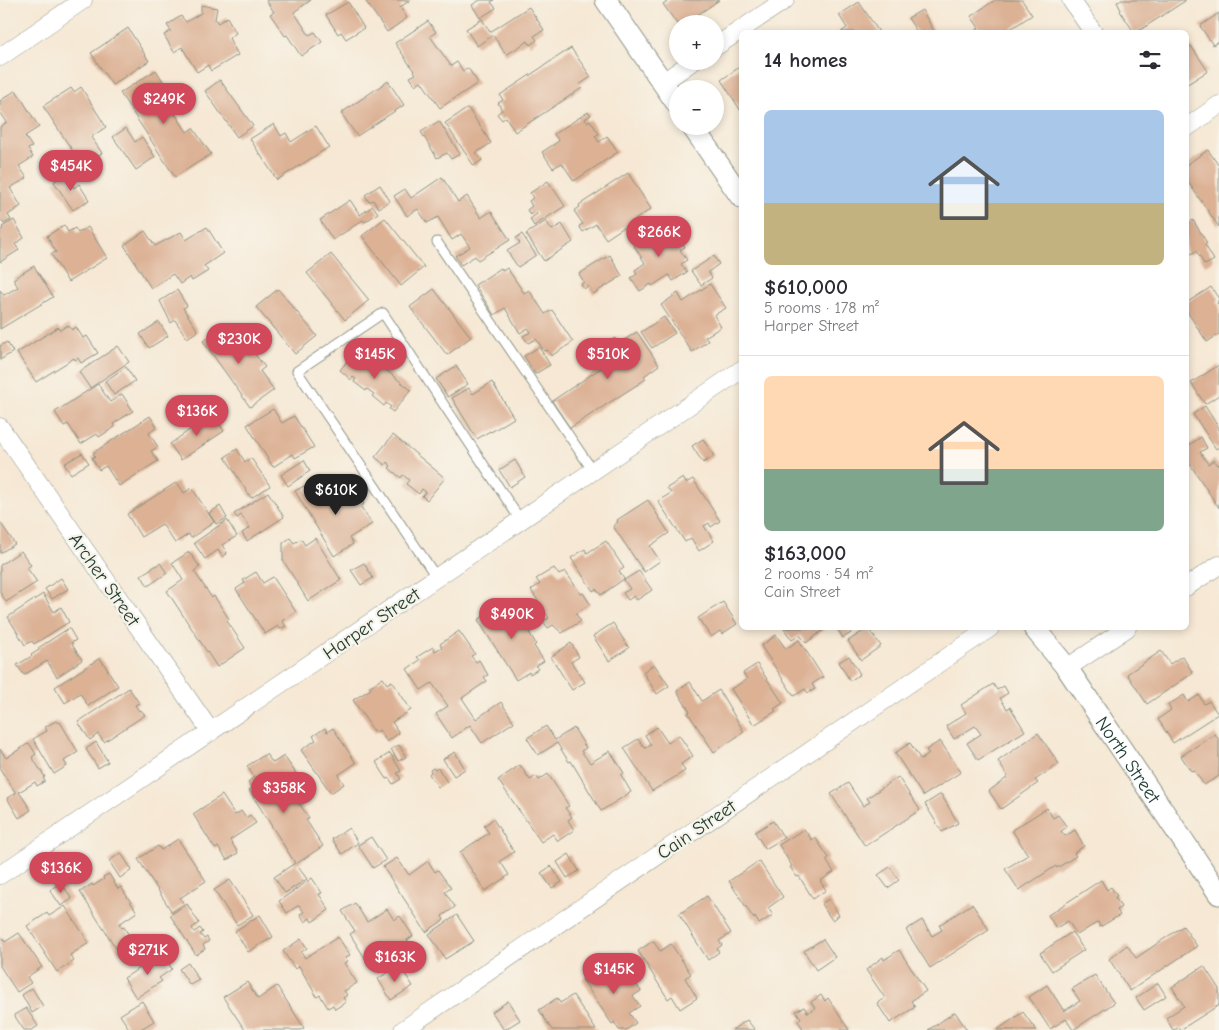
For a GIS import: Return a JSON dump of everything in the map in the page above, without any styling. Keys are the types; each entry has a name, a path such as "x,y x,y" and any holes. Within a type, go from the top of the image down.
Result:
{"street":[{"path":"0,57 83,0"},
{"path":"606,0 669,93"},
{"path":"740,30 785,0"},
{"path":"1071,0 1092,30"},
{"path":"724,41 739,31"},
{"path":"662,83 681,70"},
{"path":"1189,126 1219,105"},
{"path":"698,135 739,194"},
{"name":"Harper Street","path":"0,875 739,371"},
{"name":"Archer Street","path":"0,427 211,732"},
{"path":"1189,585 1219,565"},
{"name":"Cain Street","path":"403,1030 987,630"},
{"name":"North Street","path":"1036,630 1067,668 1219,894"},
{"path":"1067,668 1124,630"}],"lane":[{"path":"437,242 593,471"},
{"path":"437,578 297,371 383,313 521,520"}],"building":[{"path":"266,0 311,0 294,12 309,35 315,32 322,42 301,56 270,14 274,12"},
{"path":"365,0 411,0 400,7 407,18 387,32"},
{"path":"480,0 494,0 491,2 496,8 480,18 472,5"},
{"path":"670,0 719,0 698,15 671,15 663,4"},
{"path":"995,0 1022,0 1032,15 1009,30 976,30 979,28 971,16"},
{"path":"1121,0 1185,0 1140,30 1133,30 1120,11 1117,2"},
{"path":"348,2 364,28 346,39 341,32 338,34 326,15"},
{"path":"859,2 878,30 844,30 847,28 839,15"},
{"path":"201,5 217,8 215,19 218,23 227,17 236,33 229,38 238,55 211,71 208,65 197,72 182,47 174,52 164,35 171,31 167,25 181,16 186,22 201,13"},
{"path":"529,7 544,30 534,36 537,40 530,45 528,41 506,55 493,35 477,46 466,29 482,19 490,32"},
{"path":"922,10 933,30 916,30 908,18"},
{"path":"1219,13 1219,41 1213,45 1200,26"},
{"path":"428,21 436,32 430,36 451,66 457,62 463,71 468,68 478,83 440,108 421,81 415,85 410,77 416,74 395,43"},
{"path":"128,28 149,61 112,85 91,53"},
{"path":"1191,46 1208,71 1189,83 1189,47"},
{"path":"571,48 591,77 579,85 582,88 515,132 506,117 502,120 497,114 502,110 498,103 503,100 500,95"},
{"path":"739,67 739,108 724,85 724,80 721,80"},
{"path":"156,70 166,86 160,91 187,132 193,128 211,154 175,177 120,93"},
{"path":"220,80 253,126 237,137 205,91"},
{"path":"388,81 404,105 357,136 341,113"},
{"path":"81,87 106,127 91,137 102,153 82,165 43,106 71,88 74,92"},
{"path":"16,90 39,127 25,136 32,147 28,149 33,157 19,166 27,178 10,188 21,206 8,215 11,220 4,224 0,219 0,127 7,122 0,112 0,101"},
{"path":"468,108 491,143 476,153 482,160 474,166 445,123"},
{"path":"588,112 591,115 585,119 587,122 590,120 599,134 595,136 599,142 607,136 618,152 574,181 562,163 553,168 542,152 559,141 554,134"},
{"path":"439,121 460,154 451,159 447,153 437,158 421,132"},
{"path":"274,124 281,136 286,133 291,142 316,126 329,147 277,180 250,139"},
{"path":"126,128 135,142 142,137 155,157 136,170 113,137"},
{"path":"1208,150 1219,166 1219,227 1189,183 1189,163"},
{"path":"628,173 651,209 606,239 596,224 583,232 579,226 583,224 574,211 580,207 579,205"},
{"path":"65,174 74,188 79,184 89,200 73,210 54,182"},
{"path":"442,177 458,202 467,196 481,218 491,211 510,240 478,260 475,256 461,265 455,256 470,247 461,234 452,240 438,217 427,223 418,209 407,216 394,196 405,189 411,198"},
{"path":"548,181 565,206 534,226 530,219 537,214 535,212 530,215 527,210 532,206 529,201 533,198 530,193"},
{"path":"380,185 390,201 379,208 373,200 369,202 365,195"},
{"path":"350,200 360,215 373,206 378,213 365,222 363,220 333,240 320,220"},
{"path":"385,218 424,267 401,286 362,236"},
{"path":"14,220 24,238 15,244 19,250 0,262 0,231 3,229 2,227"},
{"path":"1193,220 1207,243 1205,245 1214,260 1205,265 1196,251 1189,255 1189,223"},
{"path":"546,221 552,230 562,224 573,242 544,261 526,234"},
{"path":"64,225 68,232 75,228 78,233 88,227 107,258 68,282 51,254 56,252 47,236"},
{"path":"664,225 673,238 677,235 685,247 680,250 687,260 681,264 687,272 673,281 669,275 640,291 631,278 637,274 635,270 645,263 633,244"},
{"path":"207,227 223,253 204,266 208,271 192,281 190,277 180,284 173,274 151,288 124,245 145,231 155,246 181,232 186,240"},
{"path":"522,234 536,255 518,267 507,251 520,243 516,238"},
{"path":"331,254 369,300 345,320 307,273"},
{"path":"610,255 622,276 593,294 588,286 584,289 581,284 584,282 579,274"},
{"path":"714,256 719,264 708,272 712,278 701,285 691,271"},
{"path":"34,266 53,297 0,329 0,290 4,295 18,287 13,279"},
{"path":"501,268 503,271 507,268 524,293 529,290 545,314 552,310 573,342 551,356 547,350 544,351 536,339 528,343 523,336 531,332 528,328 520,333 505,308 494,315 475,285"},
{"path":"710,284 726,308 714,315 721,327 705,337 708,341 692,352 661,305 678,293 683,302"},
{"path":"1211,287 1219,299 1217,303 1219,305 1219,334 1207,342 1189,315 1189,301"},
{"path":"278,289 317,336 295,354 256,307"},
{"path":"434,289 471,337 447,355 410,307"},
{"path":"177,290 187,306 183,308 198,331 187,338 175,320 171,323 160,301"},
{"path":"664,317 675,333 652,348 641,332"},
{"path":"159,322 168,336 149,348 140,334"},
{"path":"226,324 249,355 253,352 265,367 260,371 274,390 250,407 203,341"},
{"path":"68,325 72,330 76,327 83,338 87,336 98,353 81,363 78,358 75,360 74,358 36,382 17,353 58,327 60,330"},
{"path":"637,332 659,365 644,376 646,379 570,428 552,401 610,362 600,348 615,338 619,343"},
{"path":"7,342 13,352 0,360 0,346"},
{"path":"118,346 129,362 90,388 79,372"},
{"path":"539,347 550,365 535,374 524,356"},
{"path":"358,348 411,390 393,412 386,403 384,406 372,396 374,394 367,389 366,391 354,382 356,379 353,377 351,380 340,370"},
{"path":"1219,365 1219,395 1205,404 1191,383"},
{"path":"456,366 468,384 448,397 436,379"},
{"path":"126,367 135,381 114,395 105,381"},
{"path":"492,382 514,418 477,439 452,398 469,388 473,394"},
{"path":"98,384 110,402 122,394 133,411 113,424 115,427 99,437 97,434 81,444 68,424 64,426 55,412"},
{"path":"1205,406 1219,428 1219,447 1216,449 1193,414"},
{"path":"273,409 282,423 294,416 314,447 295,458 293,454 273,467 247,425"},
{"path":"212,414 224,431 181,460 170,444"},
{"path":"150,416 157,427 149,433 158,447 151,451 158,461 119,486 106,466 99,470 92,458 95,456 93,453"},
{"path":"393,435 445,478 427,500 422,496 426,492 422,489 419,494 406,484 409,480 403,475 401,478 389,468 391,466 387,462 385,465 375,457"},
{"path":"1201,437 1207,448 1200,452 1208,464 1214,460 1219,464 1219,508 1189,463 1189,445"},
{"path":"703,439 714,456 703,463 692,446"},
{"path":"237,449 245,462 251,458 270,486 251,498 225,457"},
{"path":"82,453 89,463 71,474 64,464"},
{"path":"304,460 310,471 288,486 281,475"},
{"path":"515,460 525,477 510,487 499,470"},
{"path":"683,478 686,483 693,479 720,521 711,527 709,523 704,526 714,541 699,551 691,538 685,542 658,501 671,493 667,488"},
{"path":"177,482 184,493 192,488 214,522 191,538 189,534 175,543 162,524 141,537 127,514"},
{"path":"335,484 337,488 342,485 349,495 356,490 364,504 361,507 372,524 349,538 353,544 334,556 295,491 304,486 315,503 328,495 324,490"},
{"path":"268,492 284,517 247,541 242,533 250,528 241,515 237,518 234,514"},
{"path":"648,500 669,533 650,546 660,561 644,572 613,526 618,522 617,520"},
{"path":"220,506 227,518 216,524 209,513"},
{"path":"227,520 237,536 222,545 227,553 222,557 218,550 205,559 194,543"},
{"path":"0,522 15,544 0,553"},
{"path":"290,538 294,543 301,539 305,545 315,538 341,580 308,601 283,560 283,543"},
{"path":"606,541 624,568 619,571 624,579 601,595 596,589 593,591 571,558 585,549 587,553"},
{"path":"21,551 31,565 27,568 37,582 6,602 0,592 0,565"},
{"path":"189,552 200,567 194,571 212,598 214,596 229,619 227,621 245,648 217,667 167,591 183,580 172,563"},
{"path":"160,563 167,573 148,586 141,575"},
{"path":"364,563 373,578 361,585 351,570"},
{"path":"554,568 559,575 565,571 590,604 576,614 581,621 562,633 553,625 548,628 543,621 549,618 531,590 540,584 536,579"},
{"path":"639,571 652,590 637,600 634,596 628,600 623,593 630,589 624,580"},
{"path":"256,572 263,583 273,577 296,612 282,621 286,626 280,629 278,626 265,634 236,589 245,583 243,580"},
{"path":"61,578 68,589 52,599 45,589"},
{"path":"43,594 54,612 61,607 69,622 34,644 32,641 25,645 8,617"},
{"path":"723,602 737,624 722,634 720,631 711,637 698,618"},
{"path":"504,603 511,614 518,610 531,631 529,632 536,644 534,646 544,661 536,666 538,669 516,680 478,620"},
{"path":"613,623 629,648 609,661 593,636"},
{"path":"69,628 76,640 71,643 82,660 57,677 47,661 24,675 17,665 32,656 39,650 38,648"},
{"path":"785,630 824,630 806,643 800,635 792,640"},
{"path":"838,630 849,630 851,633 843,638"},
{"path":"865,630 869,630 881,646 861,660 848,641"},
{"path":"459,631 475,654 471,656 476,662 479,660 488,675 484,677 487,681 462,698 476,719 501,702 514,722 482,743 470,725 452,738 436,714 448,706 432,683 421,690 407,669 420,660 417,657 433,647 435,651 442,647 440,644"},
{"path":"776,635 786,649 799,640 823,677 812,684 815,689 808,693 805,689 794,696 761,646"},
{"path":"571,643 579,657 571,662 585,682 572,690 551,657"},
{"path":"1161,651 1170,664 1182,656 1193,673 1147,704 1127,674"},
{"path":"849,656 860,674 850,681 839,662"},
{"path":"100,658 118,686 88,706 80,693 65,703 55,687"},
{"path":"654,664 669,686 657,694 643,672"},
{"path":"757,664 783,703 774,709 776,711 754,725 731,689 747,679 743,673"},
{"path":"383,678 387,684 392,681 411,710 392,722 399,733 387,742 379,730 375,733 353,700 371,689 369,687"},
{"path":"690,682 702,701 719,690 744,732 714,752 688,713 690,712 677,691"},
{"path":"993,684 997,690 1004,686 1008,693 1000,698 1007,709 1010,707 1025,731 978,760 967,743 981,734 975,726 954,739 946,726 966,713 961,705"},
{"path":"129,688 139,703 135,705 145,715 104,742 98,734 90,740 78,722"},
{"path":"1184,695 1188,702 1199,695 1204,704 1209,701 1218,714 1173,743 1158,719 1171,710 1168,705"},
{"path":"56,721 60,722 78,752 64,761 67,766 54,774 33,739 47,731 45,727"},
{"path":"546,726 555,740 574,728 586,748 581,751 590,763 610,751 624,773 621,775 631,792 601,811 571,761 569,762 557,743 538,755 527,738"},
{"path":"657,727 668,743 679,735 693,756 681,764 685,771 652,791 624,748 638,739 645,748 651,745 645,735"},
{"path":"325,728 327,732 333,728 356,763 338,775 344,784 331,793 301,750 316,740 313,736"},
{"path":"1038,733 1059,764 1035,780 1038,783 1001,809 989,791 1008,777 998,761"},
{"path":"1215,734 1219,740 1219,776 1204,785 1181,756"},
{"path":"940,741 961,772 923,796 895,753 910,743 921,760 929,754 926,750"},
{"path":"96,742 108,762 98,768 86,749"},
{"path":"29,743 36,754 32,757 45,777 43,778 45,781 37,786 35,782 19,792 31,810 19,818 7,798 16,793 0,769 0,749 6,758"},
{"path":"399,745 406,757 398,761 391,749"},
{"path":"455,752 465,769 454,776 443,759"},
{"path":"390,753 401,771 397,773 401,779 393,784 389,778 387,779 376,762"},
{"path":"266,754 273,763 284,756 297,775 290,780 301,796 296,799 309,818 306,820 323,846 296,864 307,879 285,893 274,877 295,863 249,790 252,788 248,782 254,777 247,766"},
{"path":"520,765 530,780 536,776 539,780 548,774 569,806 565,808 572,817 568,820 574,830 558,841 553,834 541,842 498,780"},
{"path":"433,768 435,770 438,768 447,782 438,787 429,774"},
{"path":"898,777 920,810 865,846 831,794 848,783 863,806 870,802 867,798"},
{"path":"941,794 958,823 942,832 925,804"},
{"path":"222,795 235,815 241,811 246,818 250,815 256,823 230,840 238,853 227,860 218,847 215,849 193,814"},
{"path":"1047,808 1053,818 1058,815 1067,827 1061,831 1065,836 1075,830 1084,846 1074,853 1076,856 1057,868 1056,866 1019,890 1005,869 1028,855 1012,830"},
{"path":"493,819 514,852 500,861 509,875 485,891 460,852 489,833 484,826"},
{"path":"773,821 784,838 765,849 755,832"},
{"path":"349,828 358,843 342,854 332,839"},
{"path":"804,829 812,840 815,837 829,858 826,860 834,872 820,881 826,890 813,899 799,876 797,877 790,867 792,866 779,845"},
{"path":"371,837 386,860 373,868 358,845"},
{"path":"178,839 206,881 180,898 184,904 172,912 138,859 158,846 161,850"},
{"path":"121,853 132,870 120,878 109,861"},
{"path":"569,854 579,871 567,878 557,862"},
{"path":"397,858 409,875 428,861 435,872 438,870 451,888 445,892 455,907 442,916 444,920 426,932 383,867"},
{"path":"759,861 783,897 768,908 773,915 759,924 729,881"},
{"path":"551,866 562,882 552,888 541,873"},
{"path":"890,867 899,880 888,888 878,875"},
{"path":"109,874 118,889 121,887 137,912 119,924 122,928 124,927 134,944 119,953 80,892 92,884 93,886"},
{"path":"312,878 322,893 319,894 329,910 312,922 310,918 305,922 300,914 304,912 299,905 287,913 279,901"},
{"path":"230,880 253,915 237,925 214,890"},
{"path":"1101,880 1107,890 1111,887 1117,896 1115,897 1121,907 1117,910 1120,915 1100,927 1098,922 1077,935 1068,921 1056,928 1048,915"},
{"path":"61,882 72,899 61,906 50,890"},
{"path":"707,896 731,933 719,941 722,945 717,949 719,952 708,960 679,914"},
{"path":"829,899 839,915 832,920 821,904"},
{"path":"355,903 367,922 387,909 394,920 400,916 413,936 407,940 413,949 382,969 375,959 368,963 350,934 355,931 342,911"},
{"path":"187,904 199,923 192,928 194,932 200,928 203,932 200,934 204,939 207,937 209,941 203,945 205,949 196,955 170,915"},
{"path":"972,904 989,930 930,968 906,930 922,920 932,936 942,930 939,925"},
{"path":"65,906 89,943 70,955 74,961 57,972 27,926 47,913 49,916"},
{"path":"260,915 273,937 248,952 235,931"},
{"path":"457,915 474,941 445,959 429,934"},
{"path":"1183,926 1197,946 1130,991 1109,959 1127,945 1136,958"},
{"path":"1072,932 1084,950 1052,971 1040,953"},
{"path":"19,933 42,967 27,977 31,983 17,992 0,966 0,938 5,942"},
{"path":"338,937 350,955 345,958 348,961 344,963 357,983 344,991 347,995 343,998 346,1002 335,1009 333,1005 328,1008 320,995 317,997 299,966 295,969 283,951 301,939 307,948 301,952 305,958"},
{"path":"823,939 835,957 816,970 804,951"},
{"path":"653,941 660,951 671,944 691,974 685,978 697,998 680,1009 672,996 668,999 638,951"},
{"path":"899,950 926,991 911,1001 915,1007 890,1023 877,1003 885,998 866,970 883,957 884,960"},
{"path":"162,954 172,969 159,978 162,981 136,998 124,978"},
{"path":"609,961 617,974 622,970 626,976 629,974 641,991 633,996 640,1006 629,1013 636,1023 626,1030 619,1030 614,1022 612,1024 582,979"},
{"path":"188,963 199,980 190,985 179,969"},
{"path":"399,965 413,986 391,1000 378,979"},
{"path":"1204,966 1219,989 1219,1005 1180,1030 1179,1028 1173,1030 1166,1018 1184,1006 1172,987"},
{"path":"1095,975 1114,1003 1073,1030 1066,1019 1050,1029 1029,997 1047,985 1064,1011 1080,1001 1072,989"},
{"path":"247,982 258,999 277,986 304,1028 300,1030 245,1030 223,997"},
{"path":"1158,983 1166,996 1144,1010 1136,998"},
{"path":"32,988 43,1006 32,1013 22,995"},
{"path":"573,995 596,1030 552,1030 539,1010 557,998 560,1003"},
{"path":"821,995 825,1001 828,998 849,1030 804,1030 798,1021 801,1018 796,1011 804,1007 808,1013 815,1008 811,1002"},
{"path":"142,1001 154,1021 139,1030 130,1030 120,1015"},
{"path":"508,1001 520,1020 504,1030 492,1012"},
{"path":"26,1008 38,1026 32,1030 24,1030 14,1015"},
{"path":"955,1012 967,1030 928,1030"},
{"path":"1023,1012 1036,1030 997,1030"},
{"path":"747,1020 755,1030 732,1030"}]}
